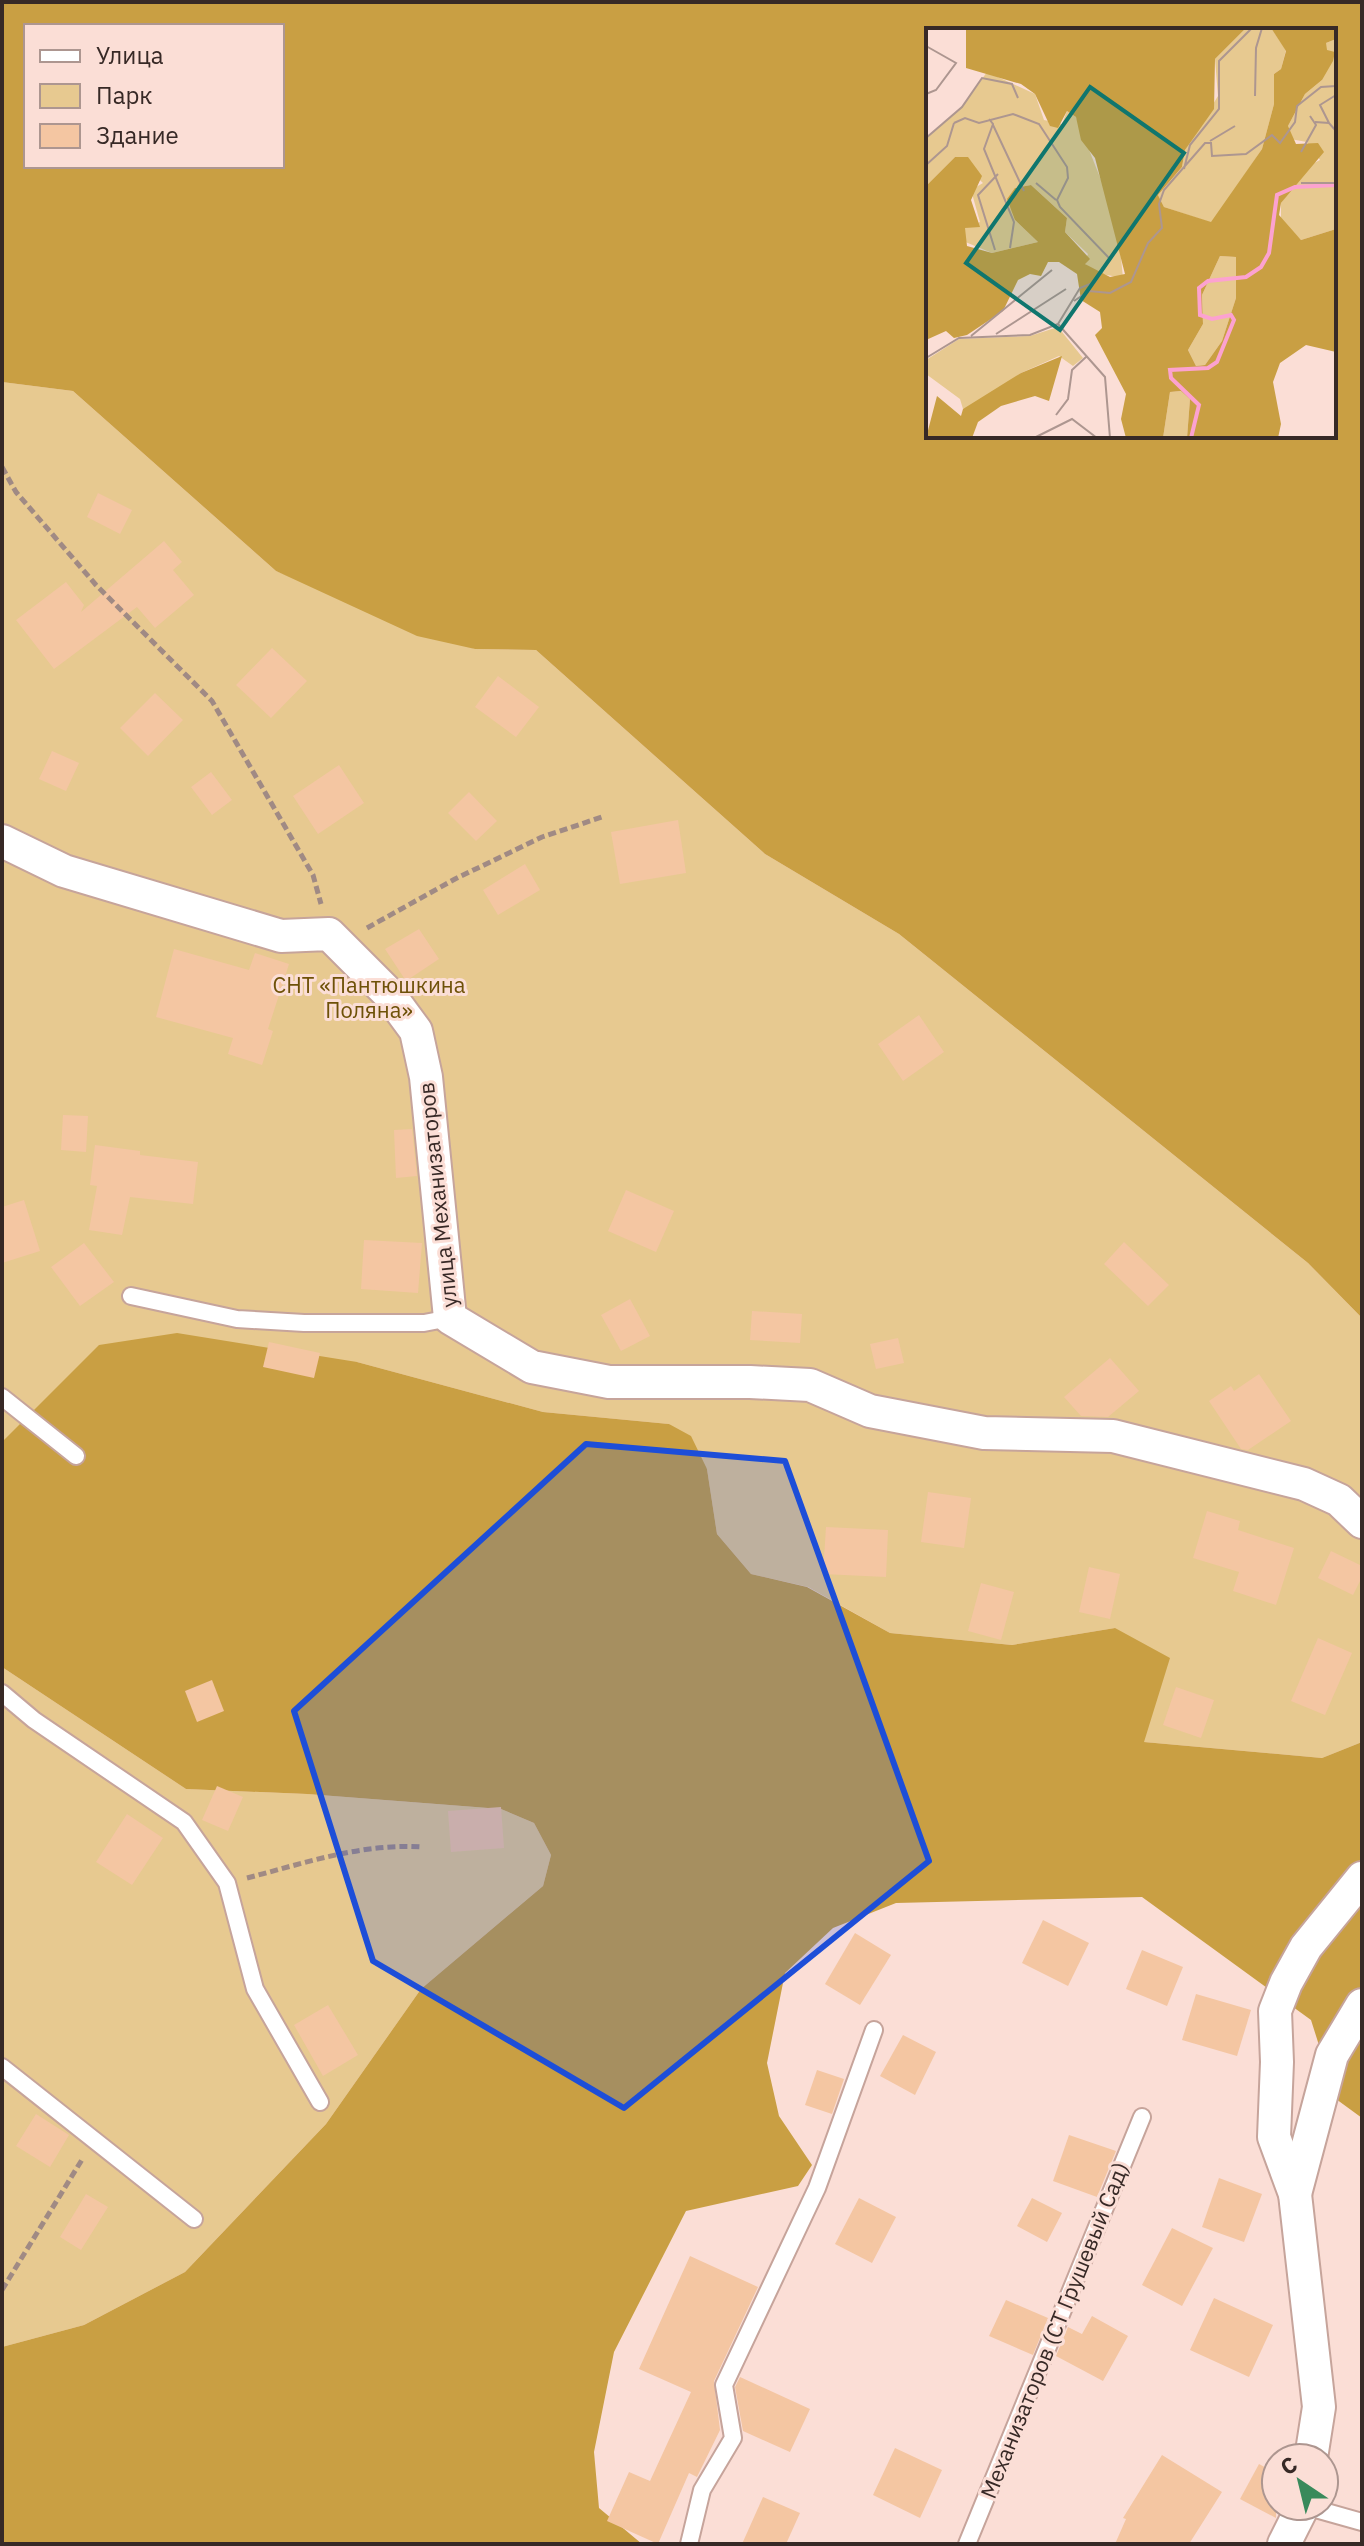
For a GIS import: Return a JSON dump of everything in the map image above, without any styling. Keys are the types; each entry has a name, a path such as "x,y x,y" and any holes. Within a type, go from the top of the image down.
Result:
{"street":[{"path":"2,841 64,871 281,936 329,934"},
{"name":"улица Механизаторов","path":"329,934 388,993 416,1031 426,1077 450,1318 532,1367 609,1382 810,1385 870,1411 984,1433 1113,1436 1304,1484 1339,1500 1362,1522"},
{"path":"1314,2442 1319,2407 1295,2194 1274,2137 1277,2062 1275,2011 1306,1947 1362,1878"},
{"path":"1295,2194 1332,2055 1362,2005"},
{"path":"1284,2544 1296,2522"}],"lane":[{"path":"131,1296 250,1320 409,1323 450,1318"},
{"path":"2,1397 76,1456"},
{"path":"2,1693 34,1720 184,1822 227,1883 255,1989 320,2102"},
{"path":"689,2544 702,2490 733,2438 724,2385 817,2188 874,2030"},
{"path":"2,2067 194,2219"},
{"name":"Механизаторов (СТ Грушевый Сад)","path":"967,2544 1142,2117"},
{"path":"1340,2516 1362,2522"}],"path":[{"path":"2,467 16,492 96,585 212,701 313,875 329,934 360,932 455,879 542,837 605,816"},
{"path":"227,1883 342,1853 391,1845 422,1847"},
{"path":"2,2290 94,2140"}],"highlighted area":[{"path":"586,1444 785,1461 929,1861 624,2108 373,1961 294,1711"}],"green space":[{"name":"СНТ «Пантюшкина Поляна»","path":"2,382 73,391 276,571 475,649 536,650 765,854 899,934 1308,1263 1362,1318 1362,1742 1322,1758 1144,1742 1115,1628 1012,1645 890,1633 808,1587 751,1574 717,1534 707,1469 669,1424 543,1412 357,1362 2,1442"},
{"path":"2,1667 186,1789 307,1794 501,1809 534,1823 551,1855 543,1886 421,1989 326,2124 185,2272 84,2325 2,2347"}],"shaded area":[{"path":"2,2 1362,2 1362,1318 1308,1263 899,934 765,854 536,650 475,649 417,636 276,571 73,391 2,382"},
{"path":"177,1333 357,1362 543,1412 669,1424 691,1436 707,1469 717,1534 751,1574 807,1587 890,1633 1012,1645 1115,1628 1170,1658 1144,1742 1322,1758 1362,1742 1362,2118 1336,2099 1311,2020 1142,1897 896,1903 833,1928 785,1973 767,2063 779,2116 812,2165 798,2186 686,2211 614,2352 594,2452 599,2508 642,2544 2,2544 2,2347 84,2325 185,2272 326,2124 421,1989 543,1886 551,1855 534,1823 501,1809 307,1794 186,1789 2,1667 2,1442 99,1345"}],"building":[{"path":"98,493 132,510 120,534 87,517"},
{"path":"164,541 182,562 173,570 194,595 155,628 137,607 54,669 16,620 66,582 84,605 81,612"},
{"path":"272,648 307,681 271,718 236,685"},
{"path":"498,676 539,707 516,737 475,707"},
{"path":"155,693 183,720 148,756 120,728"},
{"path":"52,751 79,763 66,791 39,779"},
{"path":"339,765 364,803 318,834 293,796"},
{"path":"211,772 232,800 212,815 191,787"},
{"path":"469,792 497,821 476,841 448,813"},
{"path":"678,820 686,873 620,884 611,832"},
{"path":"525,864 540,890 498,915 483,890"},
{"path":"419,929 439,959 406,981 385,949"},
{"path":"174,949 249,970 255,953 289,964 268,1029 273,1031 262,1065 228,1054 233,1038 156,1017"},
{"path":"919,1015 944,1052 903,1081 878,1044"},
{"path":"63,1115 88,1116 86,1152 61,1150"},
{"path":"412,1129 417,1176 396,1178 394,1130"},
{"path":"95,1145 140,1151 140,1155 198,1162 193,1204 130,1197 122,1235 89,1230 97,1186 90,1185"},
{"path":"626,1190 674,1211 656,1252 608,1231"},
{"path":"24,1200 40,1251 2,1263 2,1207"},
{"path":"364,1240 422,1243 418,1293 361,1289"},
{"path":"1124,1242 1169,1285 1148,1306 1104,1264"},
{"path":"84,1243 114,1282 80,1306 51,1267"},
{"path":"630,1299 650,1336 621,1351 601,1315"},
{"path":"752,1311 802,1314 800,1343 750,1340"},
{"path":"898,1338 904,1363 876,1369 870,1344"},
{"path":"269,1342 320,1353 314,1378 263,1367"},
{"path":"1110,1358 1139,1391 1108,1417 1081,1416 1064,1397"},
{"path":"1259,1374 1291,1421 1248,1450 1241,1449 1209,1401 1231,1386 1234,1391"},
{"path":"928,1492 971,1498 964,1548 921,1542"},
{"path":"1207,1511 1240,1521 1238,1530 1294,1548 1276,1605 1233,1591 1239,1572 1193,1558"},
{"path":"826,1527 888,1530 886,1577 823,1574"},
{"path":"1331,1551 1362,1566 1362,1577 1353,1595 1318,1578"},
{"path":"1089,1567 1120,1574 1110,1619 1079,1612"},
{"path":"981,1583 1014,1592 1001,1640 968,1631"},
{"path":"1318,1638 1352,1653 1325,1715 1291,1701"},
{"path":"212,1680 224,1711 197,1722 185,1691"},
{"path":"1176,1687 1214,1700 1201,1738 1163,1725"},
{"path":"217,1786 243,1797 228,1831 202,1820"},
{"path":"501,1807 504,1848 451,1852 448,1811"},
{"path":"127,1814 163,1838 132,1885 96,1862"},
{"path":"1043,1920 1089,1943 1068,1986 1022,1963"},
{"path":"855,1933 891,1955 860,2005 825,1984"},
{"path":"1142,1950 1183,1967 1167,2006 1126,1989"},
{"path":"1196,1994 1251,2010 1237,2056 1182,2040"},
{"path":"328,2005 358,2055 323,2076 294,2025"},
{"path":"903,2035 936,2052 915,2095 880,2076"},
{"path":"817,2070 844,2079 832,2114 805,2105"},
{"path":"36,2114 69,2135 50,2167 16,2146"},
{"path":"1069,2135 1116,2151 1097,2197 1053,2181"},
{"path":"1219,2178 1262,2194 1244,2242 1202,2227"},
{"path":"86,2194 108,2207 81,2250 60,2237"},
{"path":"859,2198 896,2217 872,2263 835,2244"},
{"path":"1032,2198 1062,2213 1047,2242 1017,2226"},
{"path":"1172,2228 1213,2248 1182,2306 1142,2285"},
{"path":"690,2256 758,2287 714,2381 720,2430 697,2477 689,2473 658,2544 607,2521 629,2472 650,2481 691,2392 639,2369"},
{"path":"1214,2298 1273,2325 1249,2377 1190,2350"},
{"path":"1006,2300 1048,2318 1033,2355 989,2336"},
{"path":"1092,2316 1128,2336 1103,2381 1056,2356 1068,2327 1082,2334"},
{"path":"740,2377 810,2409 790,2452 743,2431 735,2387"},
{"path":"895,2448 942,2470 920,2518 873,2495"},
{"path":"1162,2455 1222,2492 1189,2544 1115,2544 1126,2519 1123,2518"},
{"path":"1259,2464 1260,2465 1260,2510 1240,2499"},
{"path":"763,2497 800,2513 786,2544 742,2544"}]}
